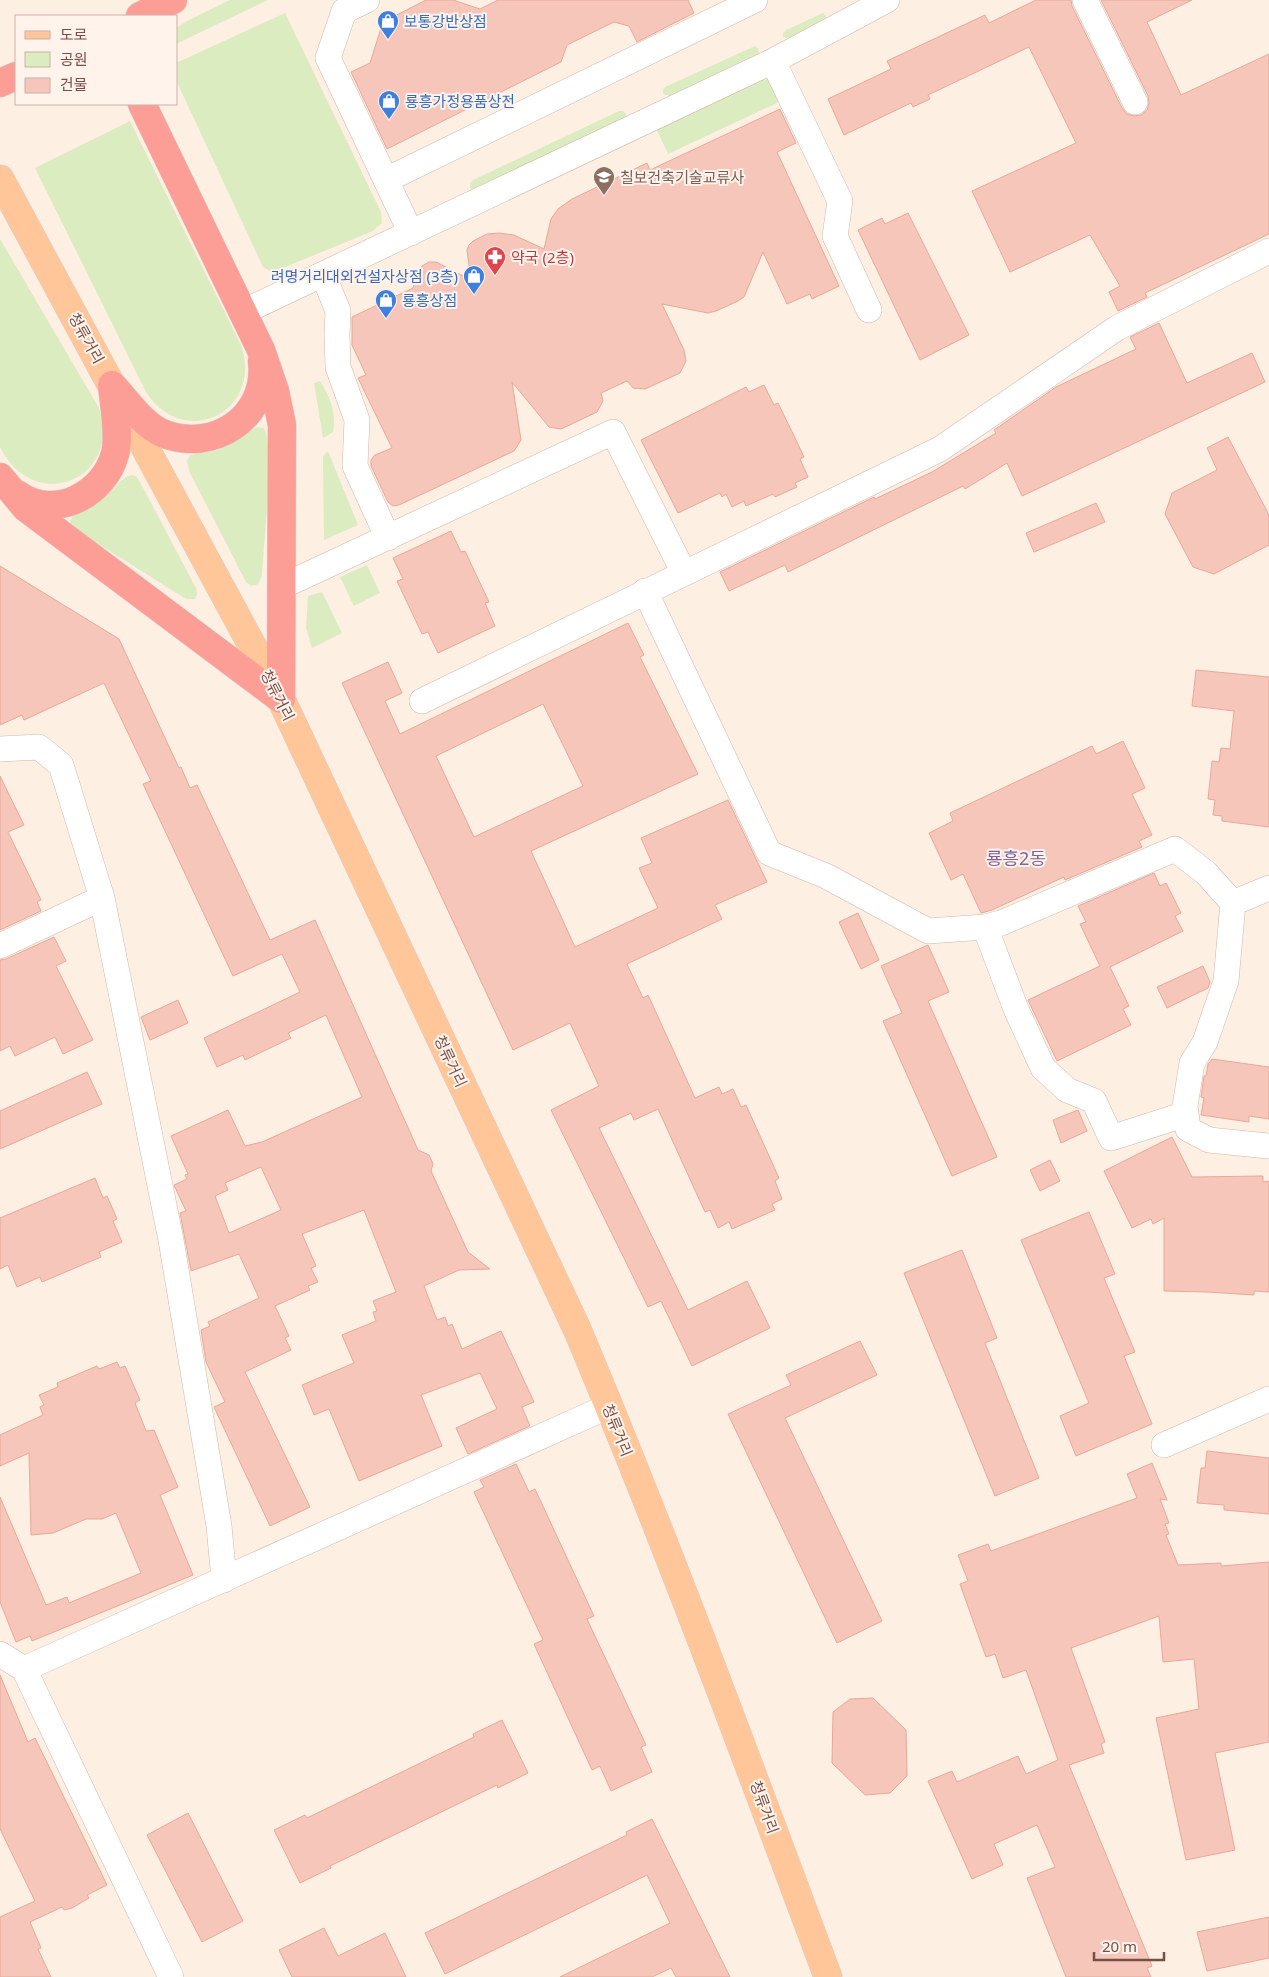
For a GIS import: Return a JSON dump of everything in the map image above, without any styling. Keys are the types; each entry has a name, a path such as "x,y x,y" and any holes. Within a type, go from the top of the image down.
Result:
{"highway":[{"path":"0,84 15,76"},
{"path":"142,105 261,350 275,391 282,424 281,699"},
{"path":"112,385 143,419 160,432 182,439 204,439 225,432 244,418 258,398 264,374 261,350"},
{"path":"1,483 20,496 39,504 59,504 79,499 96,487 108,472 115,453 112,385"},
{"path":"1,483 26,508 48,525 281,699"}],"main road":[{"name":"청류거리","path":"0,179 281,699 577,1329 730,1714 828,1977"}],"street":[{"path":"366,0 344,11 328,58 411,233"},
{"path":"386,180 755,0"},
{"path":"243,312 774,62 887,0"},
{"path":"1085,0 1135,102"},
{"path":"774,62 840,201 836,236 869,310"},
{"path":"422,701 940,449 1116,328 1269,251"},
{"path":"323,274 338,311 338,367 357,420 355,466 388,538"},
{"path":"281,587 613,432 684,573"},
{"path":"645,591 769,853 826,876 928,931 985,927 1001,922 1175,849 1206,872 1233,903 1226,981 1205,1042 1192,1063 1185,1106 1188,1129 1209,1140 1269,1146"},
{"path":"0,749 39,747 61,765 102,898 171,1240 219,1526 224,1580"},
{"path":"1233,903 1269,888"},
{"path":"0,946 102,898"},
{"path":"985,927 1016,1008 1043,1068 1067,1090 1094,1101 1111,1138 1186,1114"},
{"path":"1164,1445 1269,1400"},
{"path":"24,1669 609,1406"},
{"path":"0,1654 24,1669 171,1977"}],"green space":[{"path":"230,0 268,0 178,43 178,27"},
{"path":"285,13 381,212 382,223 373,231 278,270 270,271 263,267 178,84 178,62"},
{"path":"823,13 827,20 791,39 783,37 783,33 786,30"},
{"path":"755,46 759,53 756,56 670,96 663,94 665,87"},
{"path":"771,79 781,101 668,154 656,128 755,80"},
{"path":"619,111 623,111 626,117 473,190 470,188 470,183 473,180"},
{"path":"130,121 241,345 245,369 241,389 231,405 216,416 199,421 180,419 162,410 146,392 35,168"},
{"path":"0,239 99,408 103,433 98,454 87,470 71,480 52,484 33,480 15,468 0,447"},
{"path":"320,381 330,399 334,418 333,432 323,438 314,383"},
{"path":"256,427 264,428 267,438 268,499 262,576 258,584 251,586 246,582 189,471 187,461 190,455 218,450 229,445"},
{"path":"328,451 358,525 324,540 323,456"},
{"path":"127,476 136,476 140,482 196,588 197,594 195,599 186,599 73,528 70,522 73,514 103,498"},
{"path":"367,565 380,593 354,606 340,577"},
{"path":"322,592 342,633 312,648 306,628 308,596"}],"building":[{"path":"426,0 453,0 480,9 498,0 688,0 694,13 637,42 629,26 614,22 567,45 561,62 387,149 351,72 370,63 383,22"},
{"path":"1036,0 1071,0 1072,6 1122,108 1127,114 1134,116 1141,115 1147,110 1148,96 1101,0 1192,0 1147,22 1181,95 1269,54 1269,234 1145,293 1147,297 1118,311 1109,292 1120,286 1090,235 1010,272 972,191 1076,143 1029,47 928,95 930,99 913,107 911,103 844,135 828,99 891,69 887,61 985,15 989,23"},
{"path":"780,109 796,143 777,152 839,286 812,299 810,294 787,304 763,252 744,297 738,301 708,313 662,304 684,350 686,361 680,373 645,389 633,388 627,381 601,393 603,401 597,412 561,429 549,427 512,382 521,440 514,451 399,505 393,506 388,502 371,466 371,460 375,455 392,448 358,378 366,375 352,345 352,317 413,288 417,272 429,262 436,262 471,280 467,250 473,241 487,234 514,235 544,249 551,219 558,209 572,199 647,163 650,170"},
{"path":"908,213 969,335 920,360 858,230 882,218 885,224"},
{"path":"1159,323 1187,383 1252,353 1265,382 1022,496 1007,463 965,489 963,486 788,572 785,565 729,591 720,572 874,497 875,499 932,472 996,433 994,430 1056,387 1136,349 1130,337"},
{"path":"764,385 774,405 778,403 796,440 804,457 800,459 808,477 795,483 797,487 775,497 773,494 746,506 744,501 732,507 726,494 722,497 720,493 678,513 641,440 746,387 749,392"},
{"path":"1228,437 1269,515 1269,545 1214,574 1193,567 1165,514 1172,493 1217,470 1207,448"},
{"path":"1096,503 1105,522 1034,552 1026,533"},
{"path":"451,531 461,552 465,551 489,602 485,603 495,626 438,653 428,632 422,634 397,581 403,579 393,558"},
{"path":"0,566 119,639 179,768 181,767 190,788 197,785 270,940 315,920 418,1150 429,1155 433,1164 431,1171 468,1252 490,1269 459,1270 424,1286 437,1320 445,1317 448,1326 452,1324 462,1349 501,1331 534,1402 522,1407 530,1426 468,1454 456,1428 497,1409 480,1373 421,1395 442,1446 359,1481 329,1409 314,1415 302,1385 354,1363 342,1335 376,1321 373,1312 377,1311 373,1301 396,1292 364,1210 302,1234 316,1266 311,1268 318,1282 308,1286 310,1290 275,1306 289,1336 285,1338 291,1350 245,1372 310,1507 270,1526 214,1407 225,1402 206,1362 201,1330 210,1326 208,1322 259,1298 239,1254 191,1271 180,1213 186,1211 174,1185 187,1179 185,1175 188,1174 171,1136 228,1110 245,1146 262,1142 362,1097 326,1015 288,1033 291,1038 245,1060 243,1055 217,1067 204,1038 300,992 282,954 233,976 143,784 151,781 104,683 24,720 22,715 0,725","holes":["261,1167 281,1210 229,1233 215,1196 228,1190 225,1183"]},
{"path":"628,623 644,655 640,657 698,774 531,851 575,947 658,908 639,868 652,863 641,838 728,800 767,882 715,905 722,919 627,964 643,998 648,995 695,1098 719,1087 722,1094 733,1089 741,1107 746,1105 779,1178 775,1181 782,1199 772,1204 775,1210 732,1229 729,1222 718,1228 710,1210 705,1212 658,1109 634,1120 631,1113 599,1128 688,1310 747,1281 770,1328 692,1366 661,1301 648,1307 551,1110 599,1086 570,1023 513,1050 342,683 388,662 402,693 385,701 400,734","holes":["543,704 583,786 474,837 436,756"]},
{"path":"1196,670 1269,677 1269,827 1222,821 1222,816 1213,815 1215,800 1208,799 1212,761 1219,762 1221,748 1230,749 1234,711 1192,706"},
{"path":"1123,741 1145,788 1132,794 1152,835 1139,841 1142,847 1065,880 1064,877 992,910 981,913 963,874 951,880 929,833 953,821 950,813 1092,746 1096,754"},
{"path":"0,776 24,825 8,832 41,900 37,902 41,911 0,930"},
{"path":"1154,873 1160,886 1166,883 1181,913 1175,916 1183,931 1110,967 1129,1006 1123,1009 1131,1025 1057,1061 1028,1000 1100,966 1080,924 1086,922 1078,906"},
{"path":"858,913 879,960 861,969 839,922"},
{"path":"54,937 66,961 56,966 93,1040 63,1054 55,1037 15,1056 10,1046 0,1051 0,960"},
{"path":"928,945 949,992 928,1001 997,1157 952,1176 883,1021 902,1013 881,966"},
{"path":"1203,966 1210,982 1208,988 1167,1008 1157,987"},
{"path":"178,1000 188,1023 150,1040 141,1017"},
{"path":"1212,1059 1269,1067 1269,1119 1249,1116 1249,1122 1201,1115 1204,1098 1201,1097 1204,1076 1206,1076 1208,1064"},
{"path":"87,1072 102,1104 0,1149 0,1111"},
{"path":"1078,1110 1087,1131 1061,1143 1053,1120"},
{"path":"1172,1137 1192,1177 1263,1176 1263,1182 1269,1181 1269,1292 1254,1291 1254,1295 1164,1291 1164,1218 1153,1224 1151,1219 1132,1228 1104,1171"},
{"path":"1050,1160 1060,1181 1040,1191 1030,1170"},
{"path":"95,1178 103,1198 107,1196 117,1219 113,1221 122,1242 99,1252 101,1257 42,1282 40,1277 17,1287 8,1265 0,1269 0,1218"},
{"path":"1089,1212 1115,1274 1104,1278 1135,1352 1124,1356 1152,1424 1076,1456 1060,1416 1089,1403 1021,1240"},
{"path":"962,1250 997,1338 985,1343 1039,1478 995,1496 904,1273"},
{"path":"860,1341 877,1375 785,1418 882,1621 837,1643 728,1414 791,1385 786,1375"},
{"path":"117,1362 120,1368 125,1366 140,1400 135,1403 146,1431 154,1430 178,1487 160,1495 193,1575 32,1641 30,1636 16,1642 0,1602 0,1497 46,1605 67,1597 69,1603 141,1573 116,1513 102,1519 86,1519 53,1533 31,1535 29,1453 0,1466 0,1435 43,1415 40,1407 44,1405 39,1395 58,1387 57,1383 97,1366 99,1369"},
{"path":"1207,1451 1269,1458 1269,1514 1224,1510 1224,1505 1197,1503 1201,1468 1205,1468"},
{"path":"1152,1463 1167,1500 1160,1499 1169,1523 1165,1524 1169,1534 1166,1535 1178,1565 1221,1563 1221,1566 1269,1562 1269,1742 1215,1753 1235,1850 1186,1860 1156,1718 1199,1709 1194,1659 1163,1662 1159,1616 1071,1648 1105,1742 1101,1744 1104,1753 1069,1765 1152,1966 1147,1968 1151,1977 1066,1977 1027,1878 1055,1867 1037,1825 994,1844 1003,1865 972,1879 928,1781 952,1771 957,1782 1018,1756 1026,1774 1058,1760 1026,1670 1003,1678 995,1654 986,1657 960,1584 968,1581 958,1555 988,1544 991,1551 1137,1498 1127,1474"},
{"path":"516,1464 529,1492 535,1489 594,1616 587,1619 646,1745 641,1747 652,1772 611,1791 600,1766 592,1770 534,1644 543,1640 474,1492 484,1487 480,1480"},
{"path":"0,1675 28,1742 35,1738 107,1885 87,1895 89,1898 72,1908 64,1910 62,1907 30,1922 41,1948 38,1949 51,1977 0,1977 0,1917 35,1901 0,1829"},
{"path":"873,1698 906,1730 907,1776 890,1793 865,1795 832,1763 833,1712 850,1699"},
{"path":"502,1720 528,1773 498,1788 497,1785 330,1866 331,1868 300,1883 274,1830 305,1815 307,1818 474,1737 473,1734"},
{"path":"188,1813 243,1921 202,1942 147,1835"},
{"path":"652,1819 730,1977 676,1977 671,1968 652,1977 560,1977 670,1923 647,1875 445,1974 425,1933 627,1835 626,1832"},
{"path":"1269,1917 1269,1958 1207,1971 1197,1932"},
{"path":"324,1928 338,1956 385,1933 406,1977 292,1977 279,1950"}],"place":[{"name":"보통강반상점","path":"388,40"},
{"name":"룡흥가정용품상전","path":"389,120"},
{"name":"칠보건축기술교류사","path":"604,196"},
{"name":"약국 (2층)","path":"495,276"},
{"name":"려명거리대외건설자상점 (3층)","path":"474,295"},
{"name":"룡흥상점","path":"386,319"}],"district":[{"name":"룡흥2동","path":"1016,858"}]}
